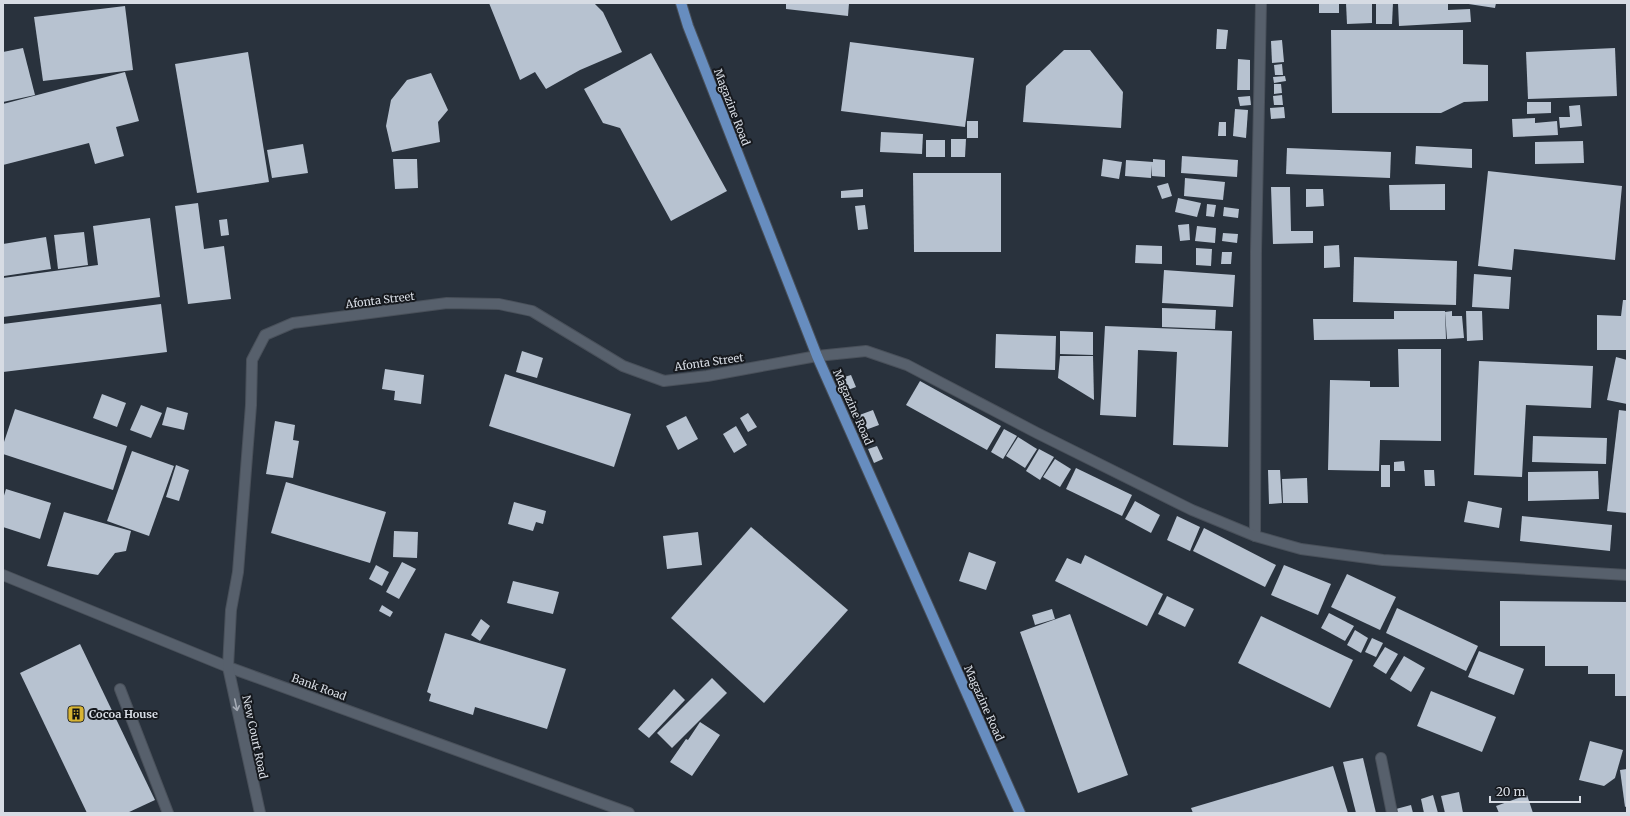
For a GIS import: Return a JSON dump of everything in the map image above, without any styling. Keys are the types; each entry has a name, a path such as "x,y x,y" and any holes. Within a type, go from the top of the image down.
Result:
{"main road":[{"name":"Magazine Road","path":"681,3 688,26 817,356 1020,813"}],"street":[{"path":"1254,536 1256,251 1261,3"},
{"name":"Afonta Street","path":"228,667 231,610 238,572 251,405 252,360 265,334 293,323 447,303 499,304 532,311 623,366 664,381 707,376 817,356 866,351 907,365 1037,433 1192,510 1254,536 1301,549 1383,560 1627,575"},
{"name":"Bank Road","path":"3,575 228,667 630,813"},
{"name":"New Court Road","path":"228,667 260,813"},
{"path":"120,689 168,813"},
{"path":"1382,758 1392,813"}],"building":[{"path":"489,3 594,3 603,12 622,52 580,70 546,89 535,72 520,80"},
{"path":"786,3 849,3 848,16 786,9"},
{"path":"1319,3 1339,3 1339,13 1319,13"},
{"path":"1346,3 1372,3 1372,23 1347,24"},
{"path":"1376,3 1393,3 1392,24 1376,24"},
{"path":"1398,3 1448,3 1448,10 1470,9 1471,22 1399,26"},
{"path":"1462,3 1496,3 1495,8"},
{"path":"125,6 133,70 43,81 34,17"},
{"path":"1217,29 1228,30 1226,49 1216,49"},
{"path":"1331,30 1463,30 1463,64 1488,65 1488,101 1464,102 1441,113 1332,113"},
{"path":"1282,40 1284,62 1272,63 1271,41"},
{"path":"850,42 974,58 965,127 841,111"},
{"path":"23,48 35,95 3,102 3,52"},
{"path":"1615,48 1617,96 1528,99 1526,52"},
{"path":"1064,50 1090,50 1123,92 1121,128 1023,122 1026,86"},
{"path":"248,52 269,182 197,193 175,64"},
{"path":"651,53 727,191 671,221 620,128 603,123 584,89"},
{"path":"1238,59 1250,60 1250,90 1237,90"},
{"path":"1282,64 1283,75 1275,75 1274,65"},
{"path":"125,72 139,121 116,127 124,156 95,164 89,143 3,165 3,104"},
{"path":"431,73 448,110 438,122 440,142 392,152 386,126 391,100 407,80"},
{"path":"1285,76 1286,81 1274,83 1273,77"},
{"path":"1274,84 1281,84 1282,93 1274,94"},
{"path":"1282,95 1283,105 1274,105 1273,96"},
{"path":"1250,96 1251,105 1240,106 1238,97"},
{"path":"1527,102 1551,102 1551,113 1527,114"},
{"path":"1580,105 1582,126 1560,128 1559,117 1570,117 1569,106"},
{"path":"1284,107 1285,118 1271,119 1270,108"},
{"path":"1235,109 1248,110 1246,138 1233,136"},
{"path":"1535,118 1535,123 1557,121 1558,135 1513,137 1512,119"},
{"path":"967,121 978,121 978,138 967,138"},
{"path":"1219,122 1226,122 1226,136 1218,136"},
{"path":"881,132 923,134 922,154 880,152"},
{"path":"951,139 966,139 965,157 951,157"},
{"path":"926,140 945,140 945,157 926,157"},
{"path":"1583,141 1584,163 1535,164 1535,142"},
{"path":"303,144 308,173 272,178 267,150"},
{"path":"1416,146 1472,149 1472,168 1415,164"},
{"path":"1287,148 1391,152 1390,178 1286,174"},
{"path":"1182,156 1238,160 1237,177 1181,173"},
{"path":"393,159 417,159 418,188 395,189"},
{"path":"1103,159 1122,162 1119,179 1101,176"},
{"path":"1153,159 1165,160 1165,177 1152,176 1152,165 1151,178 1125,176 1126,160 1153,162"},
{"path":"1488,171 1622,186 1615,260 1514,249 1512,270 1478,266"},
{"path":"913,173 1001,173 1001,252 914,252"},
{"path":"1185,178 1225,182 1223,200 1184,196"},
{"path":"1168,183 1172,196 1162,199 1157,186"},
{"path":"1445,184 1445,210 1390,210 1389,185"},
{"path":"1271,187 1290,187 1291,231 1313,231 1313,243 1273,244"},
{"path":"863,189 863,197 841,198 841,191"},
{"path":"1306,189 1323,189 1324,206 1306,207"},
{"path":"1178,198 1201,203 1197,217 1175,212"},
{"path":"198,203 204,249 224,246 231,299 188,304 175,206"},
{"path":"1207,204 1216,205 1214,217 1206,216"},
{"path":"865,205 868,229 858,230 855,206"},
{"path":"1224,207 1239,209 1238,218 1223,216"},
{"path":"150,218 160,297 3,317 3,278 98,265 93,226"},
{"path":"227,219 229,235 221,236 219,220"},
{"path":"1189,224 1190,240 1180,241 1178,225"},
{"path":"1197,226 1216,228 1215,243 1195,241"},
{"path":"84,232 88,265 58,269 54,235"},
{"path":"1223,233 1238,234 1237,243 1222,241"},
{"path":"46,237 51,269 4,276 3,244"},
{"path":"1136,245 1162,246 1162,264 1135,263"},
{"path":"1339,245 1340,267 1324,268 1324,246"},
{"path":"1196,248 1212,249 1211,266 1196,265"},
{"path":"1222,252 1232,252 1231,264 1221,264"},
{"path":"1354,257 1457,261 1456,305 1353,302"},
{"path":"1164,270 1235,275 1233,307 1162,303"},
{"path":"1474,274 1511,277 1509,309 1472,307"},
{"path":"1623,300 1627,300 1627,350 1597,350 1597,315 1621,316"},
{"path":"161,304 167,352 3,372 3,324"},
{"path":"1162,308 1216,310 1215,329 1162,327"},
{"path":"1394,311 1445,311 1446,339 1314,340 1313,319 1394,319"},
{"path":"1452,311 1452,316 1462,316 1464,338 1447,339 1445,312"},
{"path":"1466,311 1482,311 1483,340 1467,341"},
{"path":"1105,326 1232,331 1228,447 1173,445 1177,352 1138,350 1136,417 1100,415"},
{"path":"1060,331 1093,332 1093,355 1060,354"},
{"path":"996,334 1056,336 1055,370 995,368"},
{"path":"1398,349 1441,349 1441,441 1380,440 1379,471 1328,470 1330,380 1370,381 1370,387 1399,387"},
{"path":"522,351 543,358 537,378 516,372"},
{"path":"1060,356 1093,356 1094,400 1058,378"},
{"path":"1616,357 1627,360 1627,404 1607,400"},
{"path":"1479,361 1593,366 1591,408 1526,405 1522,477 1474,475"},
{"path":"385,369 424,375 421,404 394,400 395,391 382,389"},
{"path":"505,374 631,414 614,467 489,426"},
{"path":"851,375 856,387 845,391 841,378"},
{"path":"920,381 1001,426 987,450 906,405"},
{"path":"102,394 126,403 117,427 93,418"},
{"path":"141,405 162,413 151,438 130,430"},
{"path":"167,407 188,413 184,430 162,425"},
{"path":"15,409 127,446 113,490 3,454 3,445"},
{"path":"873,410 879,425 860,432 854,417"},
{"path":"1619,410 1627,411 1627,513 1607,511"},
{"path":"748,413 757,427 748,432 740,418"},
{"path":"686,416 698,439 678,450 666,426"},
{"path":"275,421 295,425 293,440 299,441 293,478 266,474"},
{"path":"736,426 747,445 734,453 723,434"},
{"path":"1004,429 1017,436 1003,459 991,452"},
{"path":"1533,436 1607,438 1606,464 1532,462"},
{"path":"1018,437 1037,449 1025,468 1006,456"},
{"path":"877,446 883,459 874,463 868,449"},
{"path":"1039,449 1054,457 1040,480 1026,471"},
{"path":"132,451 174,466 149,536 107,521"},
{"path":"1055,459 1071,469 1060,487 1043,477"},
{"path":"1404,461 1405,471 1394,471 1394,462"},
{"path":"176,465 189,470 179,501 166,497"},
{"path":"1381,465 1390,465 1390,487 1381,487"},
{"path":"1076,468 1132,495 1122,516 1066,489"},
{"path":"1268,470 1280,470 1282,503 1269,504"},
{"path":"1424,470 1434,470 1435,486 1425,486"},
{"path":"1598,471 1599,499 1528,501 1528,472"},
{"path":"1307,478 1308,503 1283,503 1282,479"},
{"path":"286,482 386,512 370,563 271,533"},
{"path":"6,489 51,503 40,539 3,527 3,499"},
{"path":"1135,501 1160,515 1151,533 1125,519"},
{"path":"1468,501 1502,508 1499,528 1464,522"},
{"path":"514,502 546,511 543,524 536,522 533,531 508,524"},
{"path":"64,512 131,531 126,551 115,553 98,575 47,566"},
{"path":"1177,516 1200,527 1190,551 1167,540"},
{"path":"1522,516 1612,525 1610,551 1520,541"},
{"path":"751,527 848,610 764,703 671,618"},
{"path":"1204,528 1276,565 1265,587 1193,551"},
{"path":"394,531 418,532 417,558 393,557"},
{"path":"698,532 702,565 667,569 663,536"},
{"path":"969,552 996,562 986,590 959,581"},
{"path":"1085,555 1163,594 1147,626 1055,581 1067,558 1081,564"},
{"path":"402,562 416,569 399,599 386,592"},
{"path":"376,565 389,572 382,586 369,579"},
{"path":"1284,565 1331,584 1318,615 1271,595"},
{"path":"1347,574 1396,597 1380,630 1331,607"},
{"path":"513,581 559,592 553,614 507,603"},
{"path":"1167,596 1194,609 1185,627 1158,614"},
{"path":"1500,601 1627,602 1627,696 1615,696 1615,674 1588,674 1588,666 1545,666 1545,646 1500,646"},
{"path":"382,605 393,612 390,617 379,611"},
{"path":"1397,608 1478,646 1466,671 1386,633"},
{"path":"1052,609 1055,619 1035,625 1032,615"},
{"path":"1329,613 1354,626 1345,641 1321,628"},
{"path":"1070,614 1128,775 1078,793 1020,632"},
{"path":"1261,616 1353,660 1330,708 1238,663"},
{"path":"481,619 490,626 480,641 471,635"},
{"path":"1355,630 1368,638 1361,653 1347,645"},
{"path":"445,633 566,669 547,729 475,707 473,715 429,701 431,694 427,692"},
{"path":"1372,638 1383,643 1376,657 1365,652"},
{"name":"Cocoa House","path":"80,644 155,800 127,813 87,813 20,673"},
{"path":"1385,647 1398,654 1386,674 1373,666"},
{"path":"1479,651 1524,669 1514,695 1468,677"},
{"path":"1404,656 1425,668 1411,692 1390,679"},
{"path":"712,678 727,693 672,748 657,733"},
{"path":"674,689 685,700 649,738 638,729"},
{"path":"1431,691 1496,717 1482,752 1417,726"},
{"path":"700,722 720,735 692,776 670,762"},
{"path":"1590,741 1623,750 1615,778 1604,786 1579,780"},
{"path":"1363,758 1376,813 1356,813 1343,762"},
{"path":"1333,766 1348,813 1193,813 1191,808"},
{"path":"1627,769 1627,806 1625,807 1620,770"},
{"path":"1459,792 1463,813 1445,813 1441,796"},
{"path":"1433,795 1438,813 1424,813 1421,799"},
{"path":"1527,795 1533,813 1499,813 1496,806"},
{"path":"1411,805 1413,813 1397,813 1396,809"}],"place":[{"name":"Cocoa House","path":"76,714"}]}
